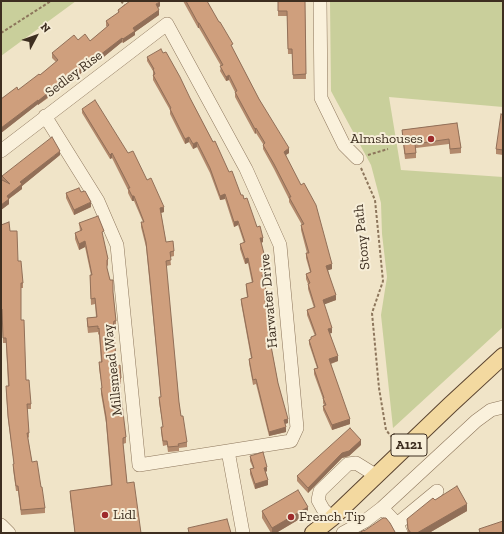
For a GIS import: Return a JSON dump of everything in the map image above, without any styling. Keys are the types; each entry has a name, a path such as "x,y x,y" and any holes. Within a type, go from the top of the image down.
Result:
{"main road":[{"name":"A121","path":"323,528 503,356"}],"street":[{"path":"320,1 321,98 344,145 357,158"},
{"name":"Sedley Rise","path":"1,151 167,24"},
{"name":"Harwater Drive","path":"167,24 246,169 280,245 297,428 291,441 228,451"},
{"name":"Millsmead Way","path":"46,116 98,201 117,245 139,465 228,451"},
{"path":"343,533 382,508 471,426 491,410 503,407"},
{"path":"228,451 243,533"},
{"path":"323,528 323,508 318,500 320,491 348,464 356,462 377,476"},
{"path":"382,508 399,529 437,491"},
{"path":"1,525 9,533"}],"path":[{"path":"1,33 51,1"},
{"path":"121,1 126,7"},
{"path":"357,158 388,149"},
{"name":"Stony Path","path":"357,158 376,200 383,281 372,313 379,388 386,430 403,451"}],"green space":[{"path":"1,1 76,1 1,56"},
{"path":"330,1 503,1 503,107 389,97 401,170 503,177 503,327 393,428 381,315 387,277 382,234 381,203 371,165 331,91"}],"building":[{"path":"130,1 159,1 160,2 156,4 159,10 133,28 135,31 123,39 122,38 100,55 99,54 71,76 70,74 38,101 1,128 1,99 17,87 18,90 39,74 40,75 58,60 52,53 74,35 78,40 85,34 90,41 109,25 106,21 119,12 118,10"},
{"path":"186,1 207,1 233,44 231,45 259,99 289,148 284,152 301,185 304,183 316,205 332,264 326,266 336,295 323,300 332,328 328,329 338,356 329,359 350,419 332,425 323,406 326,405 314,369 318,368 309,340 311,337 316,335 307,310 315,307 308,284 310,283 306,274 311,272 306,253 309,253 301,225 304,224 263,145 265,143 256,128 255,129 235,92 237,91 229,75 226,77 220,66 223,65"},
{"path":"278,1 305,1 306,74 293,75 292,49 288,49 287,11 278,11"},
{"path":"161,49 163,53 166,52 180,77 213,142 215,141 229,172 232,171 241,195 243,195 244,199 247,198 257,227 260,226 263,238 260,238 269,273 262,275 268,299 265,300 270,330 268,330 278,383 288,419 284,420 286,427 269,432 256,379 253,380 249,359 252,358 241,299 248,297 246,284 253,282 248,258 245,259 240,244 245,242 238,221 234,222 225,194 220,196 210,168 197,142 193,144 189,137 185,139 170,109 171,108 153,75 155,74 154,69 147,57"},
{"path":"95,100 128,153 133,151 147,180 151,178 164,207 160,208 166,242 173,241 174,251 170,252 171,260 166,261 179,402 187,442 178,444 179,446 168,447 167,441 163,441 161,427 163,427 159,397 161,397 150,280 146,242 141,222 144,222 134,196 132,196 128,188 130,188 112,153 110,155 82,109"},
{"path":"501,114 503,115 503,150 496,149"},
{"name":"Almshouses","path":"457,123 461,148 450,149 449,139 415,144 416,153 405,154 402,130"},
{"path":"52,137 60,151 20,182 22,184 7,196 9,199 1,205 1,181 2,180 10,184 2,176"},
{"path":"79,188 81,192 85,191 91,202 74,210 66,193"},
{"path":"98,216 104,231 102,232 108,259 107,268 110,280 113,280 116,321 114,321 113,327 117,366 120,365 121,378 119,379 126,437 123,438 123,443 127,483 134,482 141,533 75,533 70,491 112,485 106,417 101,388 99,362 102,362 99,328 98,329 98,326 88,327 87,318 97,317 95,298 91,299 90,275 92,275 85,241 79,244 75,233 82,230 79,223"},
{"path":"9,222 10,231 17,231 18,261 21,261 23,283 21,283 21,320 24,320 26,380 29,380 31,404 27,404 29,433 27,433 32,462 37,461 45,508 21,510 13,464 6,386 9,386 6,338 3,338 1,309 1,225"},
{"path":"350,428 361,440 349,451 342,453 308,488 297,476"},
{"path":"263,452 267,467 264,468 268,480 255,484 250,469 254,468 250,456"},
{"path":"457,486 467,504 417,533 411,533 408,529 407,519 433,498 435,500"},
{"path":"298,490 308,507 272,528 262,511"},
{"path":"383,518 386,518 390,523 395,532 394,533 359,533 364,531"},
{"path":"227,519 231,533 189,533 188,528"},
{"path":"503,521 503,533 480,533 479,529"}],"place":[{"name":"Almshouses","path":"431,139"},
{"name":"Lidl","path":"105,515"},
{"name":"French Tip","path":"291,517"}]}
